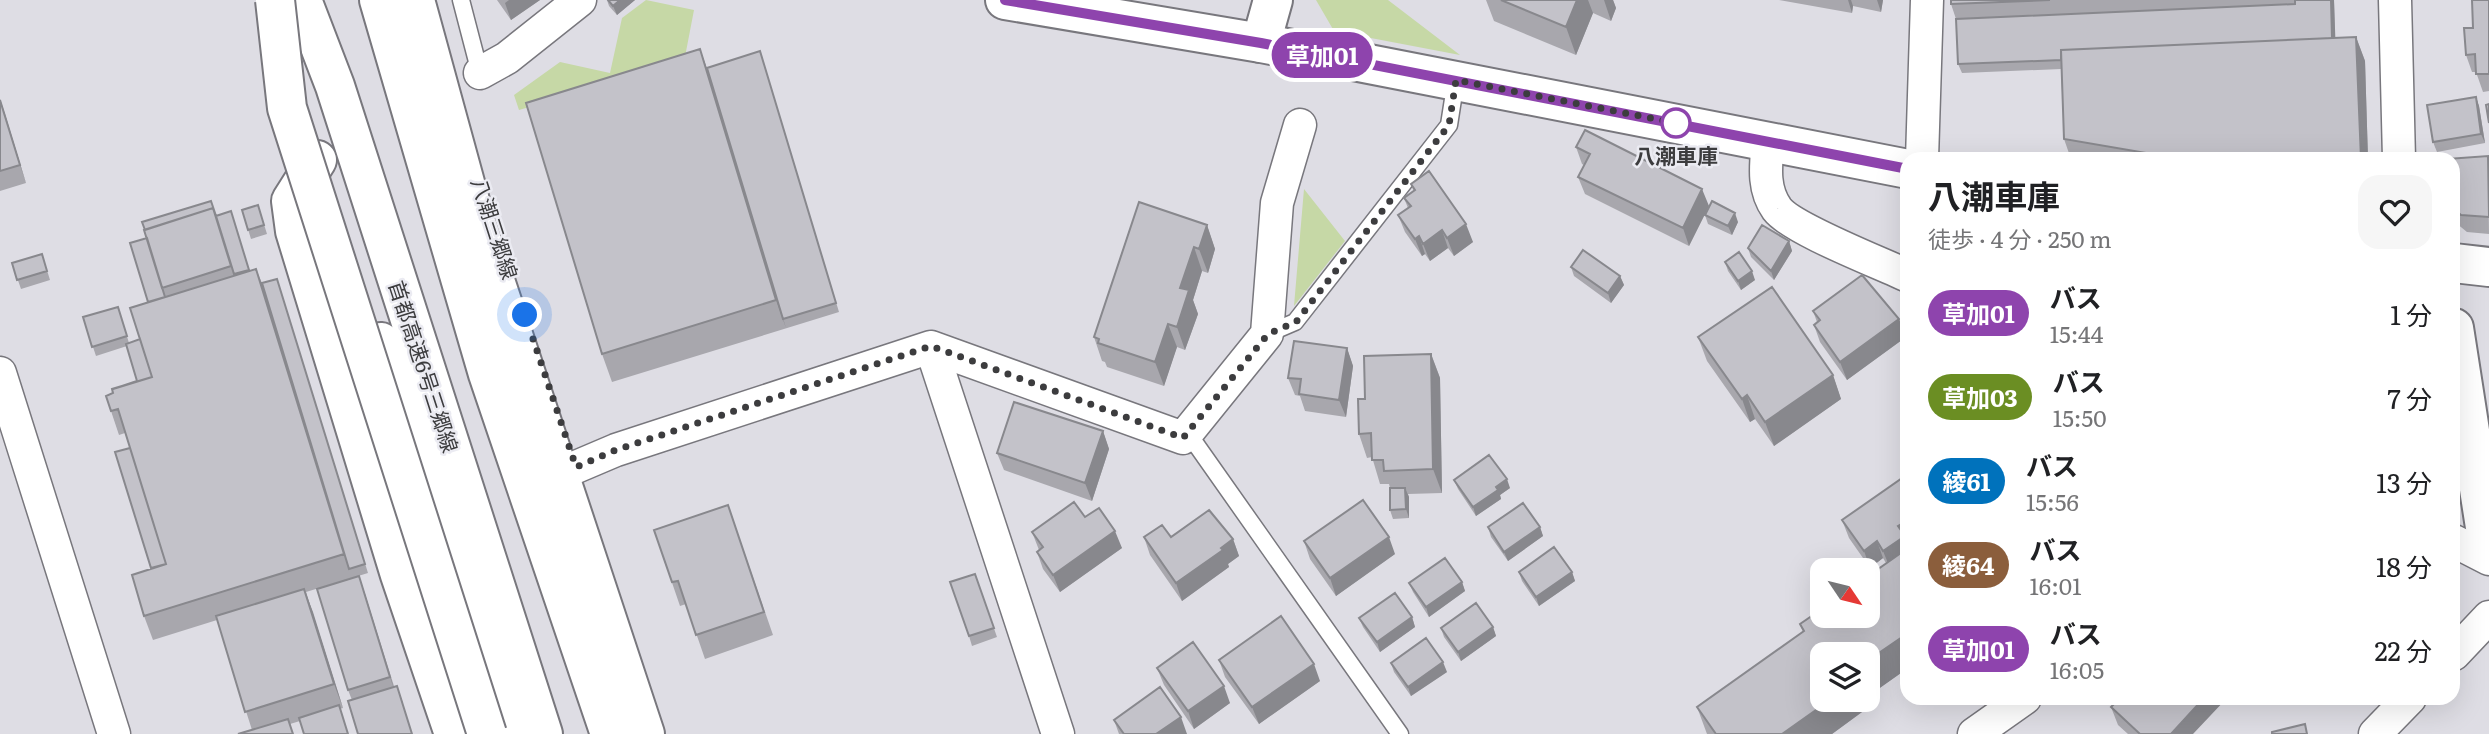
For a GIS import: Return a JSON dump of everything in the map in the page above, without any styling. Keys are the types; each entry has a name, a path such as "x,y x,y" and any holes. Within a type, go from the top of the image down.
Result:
{"main road":[{"path":"263,0 516,734"},
{"path":"275,0 287,108 487,734"},
{"name":"首都高速6号三郷線","path":"302,0 335,86 543,734"},
{"path":"379,0 488,374 610,734"},
{"path":"415,0 476,223 645,734"},
{"name":"八潮三郷線","path":"425,0 458,112 576,467 660,734"},
{"path":"1005,0 1261,43 1900,167"},
{"path":"1261,43 1273,0"},
{"path":"317,160 291,201 295,231 400,575 454,734"},
{"path":"2460,263 2489,267"},
{"path":"2460,367 2489,553"}],"street":[{"path":"480,73 507,58 580,0"},
{"path":"1922,152 1927,0"},
{"path":"2395,0 2399,152"},
{"path":"576,467 616,450 931,346 1183,438 1268,334 1277,202 1300,125"},
{"path":"1768,140 1765,180 1778,209 1797,223 1900,272"},
{"path":"931,346 1058,734"},
{"path":"0,373 5,411 114,734"},
{"path":"2460,544 2489,559"},
{"path":"2460,648 2489,617"},
{"path":"1974,734 2015,705"},
{"path":"2375,734 2403,705"}],"lane":[{"path":"461,0 480,73"},
{"path":"1268,334 1296,322 1449,125 1456,80"},
{"path":"1188,433 1400,734"}],"green space":[{"path":"646,0 694,10 684,62 519,110 514,95 560,62 610,73 622,18"},
{"path":"1316,0 1388,0 1460,55 1334,31"},
{"path":"1304,189 1345,241 1294,306"}],"building":[{"path":"608,0 620,0 613,6"},
{"path":"1501,0 1577,0 1566,27"},
{"path":"1951,0 2050,0 1951,4"},
{"path":"2295,0 2331,0 2332,38 2061,50 2061,60 1958,64 1956,19 2295,4"},
{"path":"2472,0 2489,0 2489,74 2476,74 2475,54 2466,55 2464,28 2473,28"},
{"path":"2356,37 2361,152 2140,152 2064,139 2061,50"},
{"path":"700,49 776,300 602,354 526,103"},
{"path":"760,51 836,303 783,319 707,68"},
{"path":"2476,97 2481,134 2433,142 2427,105"},
{"path":"0,100 20,165 0,171"},
{"path":"1585,130 1702,189 1683,228 1578,177 1590,154 1576,147"},
{"path":"2488,156 2489,217 2460,214 2460,158"},
{"path":"1429,171 1466,224 1447,238 1442,230 1423,244 1419,236 1415,239 1398,215 1411,206 1404,198 1415,190 1411,184"},
{"path":"211,201 216,216 213,208 145,230 142,222"},
{"path":"1712,201 1735,213 1728,226 1705,215"},
{"path":"1139,202 1207,225 1199,249 1194,247 1180,288 1189,290 1177,327 1168,324 1155,362 1098,343 1099,339 1094,337"},
{"path":"258,205 264,225 248,230 242,210"},
{"path":"213,208 231,266 162,288 144,230"},
{"path":"231,211 249,270 234,274 216,216"},
{"path":"1762,225 1789,241 1771,271 1748,248"},
{"path":"147,238 165,297 148,302 130,243"},
{"path":"1583,250 1620,276 1608,293 1571,267"},
{"path":"1739,252 1752,271 1738,281 1725,262"},
{"path":"42,254 47,271 17,280 12,263"},
{"path":"256,269 344,554 144,616 132,575 166,564 118,409 111,411 106,396 113,393 112,389 152,377 130,308"},
{"path":"1862,275 1899,319 1840,362 1814,325 1820,320 1813,311"},
{"path":"277,279 365,564 349,569 262,283"},
{"path":"1772,287 1833,375 1765,422 1747,395 1742,399 1698,337"},
{"path":"118,307 127,336 92,347 83,317"},
{"path":"140,339 152,377 113,389 137,381 126,344"},
{"path":"1294,341 1347,348 1339,400 1299,394 1301,379 1288,378"},
{"path":"1431,354 1433,469 1384,471 1383,460 1372,460 1371,433 1359,434 1358,399 1365,399 1364,356"},
{"path":"1014,402 1103,431 1085,483 997,453"},
{"path":"130,448 166,564 151,568 115,452"},
{"path":"1489,455 1507,479 1496,487 1498,490 1473,507 1454,480"},
{"path":"1900,480 1900,539 1883,551 1877,541 1864,551 1842,520"},
{"path":"1390,488 1405,488 1406,509 1390,510"},
{"path":"1363,500 1389,537 1330,578 1304,541"},
{"path":"1074,502 1085,517 1099,508 1115,531 1053,575 1037,552 1043,547 1032,532"},
{"path":"1523,503 1540,527 1504,552 1488,527"},
{"path":"728,505 764,612 696,635 678,581 672,582 654,530"},
{"path":"1209,510 1233,539 1221,548 1223,550 1176,583 1144,537 1162,525 1171,537"},
{"path":"1554,547 1572,572 1536,597 1519,572"},
{"path":"1900,554 1900,638 1880,652 1880,642 1810,642 1810,712 1813,712 1782,734 1716,734 1697,707 1804,631 1800,624 1810,617 1810,628 1880,628 1880,568"},
{"path":"1445,558 1462,582 1426,607 1409,583"},
{"path":"975,574 994,628 969,636 950,582"},
{"path":"359,576 390,677 348,690 317,589"},
{"path":"304,589 334,684 245,712 216,616"},
{"path":"1395,593 1412,617 1377,642 1359,618"},
{"path":"1476,603 1493,627 1458,652 1441,628"},
{"path":"1281,616 1314,664 1252,707 1219,660"},
{"path":"1426,638 1443,662 1408,687 1391,663"},
{"path":"1193,642 1224,686 1188,711 1157,668"},
{"path":"397,686 412,734 358,734 348,701"},
{"path":"1160,687 1181,717 1156,734 1124,734 1114,720"},
{"path":"339,705 348,734 304,734 299,718"},
{"path":"2198,705 2171,734 2140,734 2111,707"},
{"path":"288,719 293,734 238,734"},
{"path":"2305,724 2307,734 2272,734 2272,732"}],"bus line":[{"name":"草加01","path":"1005,0 1261,43 1900,167"}],"place":[{"name":"八潮車庫","path":"1676,123"}],"route":[{"path":"525,315 576,467 616,450 931,346 1183,438 1268,334 1296,322 1449,125 1456,80 1676,123"}]}
